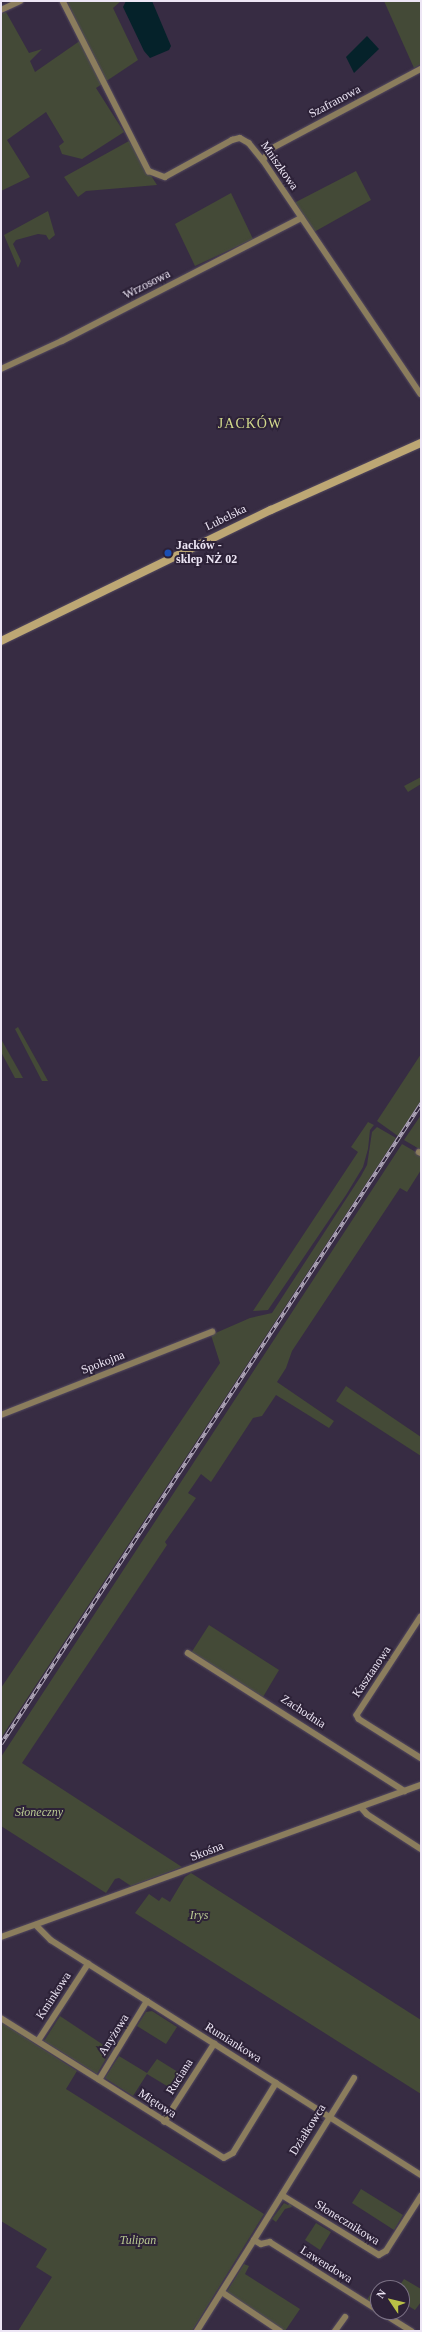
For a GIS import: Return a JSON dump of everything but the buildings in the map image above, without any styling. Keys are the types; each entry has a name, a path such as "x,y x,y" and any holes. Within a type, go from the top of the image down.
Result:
{"main road":[{"name":"Lubelska","path":"1,641 271,510 421,443"}],"street":[{"path":"1,10 20,1"},
{"name":"Mniszkowa","path":"63,1 149,171 165,177 240,138 249,143 263,160 421,394"},
{"name":"Szafranowa","path":"263,160 271,149 421,69"},
{"name":"Wrzosowa","path":"1,369 62,342 301,218"},
{"name":"Spokojna","path":"1,1415 212,1332"},
{"name":"Kasztanowa","path":"421,1617 358,1715 360,1719 421,1758"},
{"name":"Zachodnia","path":"188,1653 405,1791"},
{"name":"Skośna","path":"1,1937 421,1785"},
{"path":"361,1807 367,1814 421,1849"},
{"name":"Rumiankowa","path":"36,1925 44,1935 88,1964 421,2175"},
{"name":"Kminkowa","path":"38,2041 88,1964"},
{"name":"Anyżowa","path":"99,2080 147,2001"},
{"name":"Miętowa","path":"1,2018 218,2156 227,2158 233,2153 276,2083"},
{"name":"Ruciana","path":"164,2122 214,2044"},
{"name":"Działkowca","path":"254,2240 354,2078"},
{"name":"Słonecznikowa","path":"282,2195 379,2255 386,2251 421,2196"},
{"path":"197,2331 254,2240"},
{"name":"Lawendowa","path":"254,2240 261,2244 270,2242 370,2305"},
{"path":"222,2292 280,2331"},
{"path":"335,2331 345,2317"},
{"path":"394,2320 411,2331"}],"green space":[{"path":"67,1 121,1 113,8 138,60 96,88 124,132 82,159 62,154 59,146 64,142 46,112 7,140 30,177 1,191 1,14 6,12 29,53 42,49 30,61 35,72 84,38"},
{"path":"384,1 421,1 421,64 414,68"},
{"path":"129,141 157,185 86,191 78,197 64,177"},
{"path":"356,171 371,200 314,232 294,203"},
{"path":"231,193 253,239 195,266 175,224"},
{"path":"48,211 55,235 49,240 46,235 38,234 16,240 13,244 21,261 18,268 4,235"},
{"path":"421,777 421,784 408,792 404,786"},
{"path":"18,1027 48,1081 42,1081 15,1029"},
{"path":"1,1039 23,1078 15,1078 1,1052"},
{"path":"421,1054 421,1100 398,1136 377,1121"},
{"path":"421,1115 421,1150 404,1140"},
{"path":"368,1122 374,1125 370,1130 368,1149 363,1167 346,1195 268,1310 253,1311 358,1152 351,1147"},
{"path":"377,1127 396,1138 1,1738 1,1688 220,1363 211,1335 250,1318 272,1313 361,1176 367,1165 372,1132"},
{"name":"Słoneczny","path":"402,1144 421,1155 421,1170 407,1192 400,1188 292,1351 286,1368 277,1382 334,1421 329,1428 276,1395 262,1416 253,1418 211,1482 201,1474 188,1493 196,1498 165,1542 167,1545 22,1763 182,1867 131,1886 119,1878 115,1879 106,1893 1,1826 1,1757"},
{"path":"346,1386 421,1437 421,1456 336,1401"},
{"path":"209,1625 279,1670 263,1697 191,1653"},
{"name":"Irys","path":"191,1873 421,2020 421,2094 135,1913 149,1894 159,1901 162,1897 170,1902 185,1877"},
{"path":"152,2011 177,2027 166,2044 137,2026 146,2012"},
{"path":"60,2016 111,2050 97,2074 44,2041"},
{"name":"Tulipan","path":"1,2022 77,2071 66,2089 264,2214 192,2331 18,2331 52,2277 36,2267 47,2249 1,2221"},
{"path":"119,2056 147,2073 157,2059 186,2077 177,2092 147,2074 133,2096 105,2078"},
{"path":"361,2189 403,2215 394,2230 352,2203"},
{"path":"284,2203 288,2205 290,2203 292,2207 285,2209 276,2222 272,2219"},
{"path":"316,2223 331,2232 320,2250 305,2240"},
{"path":"244,2264 249,2266 245,2274 300,2309 285,2331 226,2293"},
{"path":"410,2283 421,2289 421,2302 415,2310 410,2307"},
{"path":"370,2295 370,2303 366,2301"}],"water":[{"path":"126,1 152,1 171,46 169,50 150,58 144,51 123,7"},
{"path":"367,36 379,49 354,73 346,57"}],"railway":[{"path":"1,1744 421,1104"}],"place":[{"name":"Jacków - sklep NŻ 02","path":"168,553"}],"district":[{"name":"JACKÓW","path":"250,424"}]}
